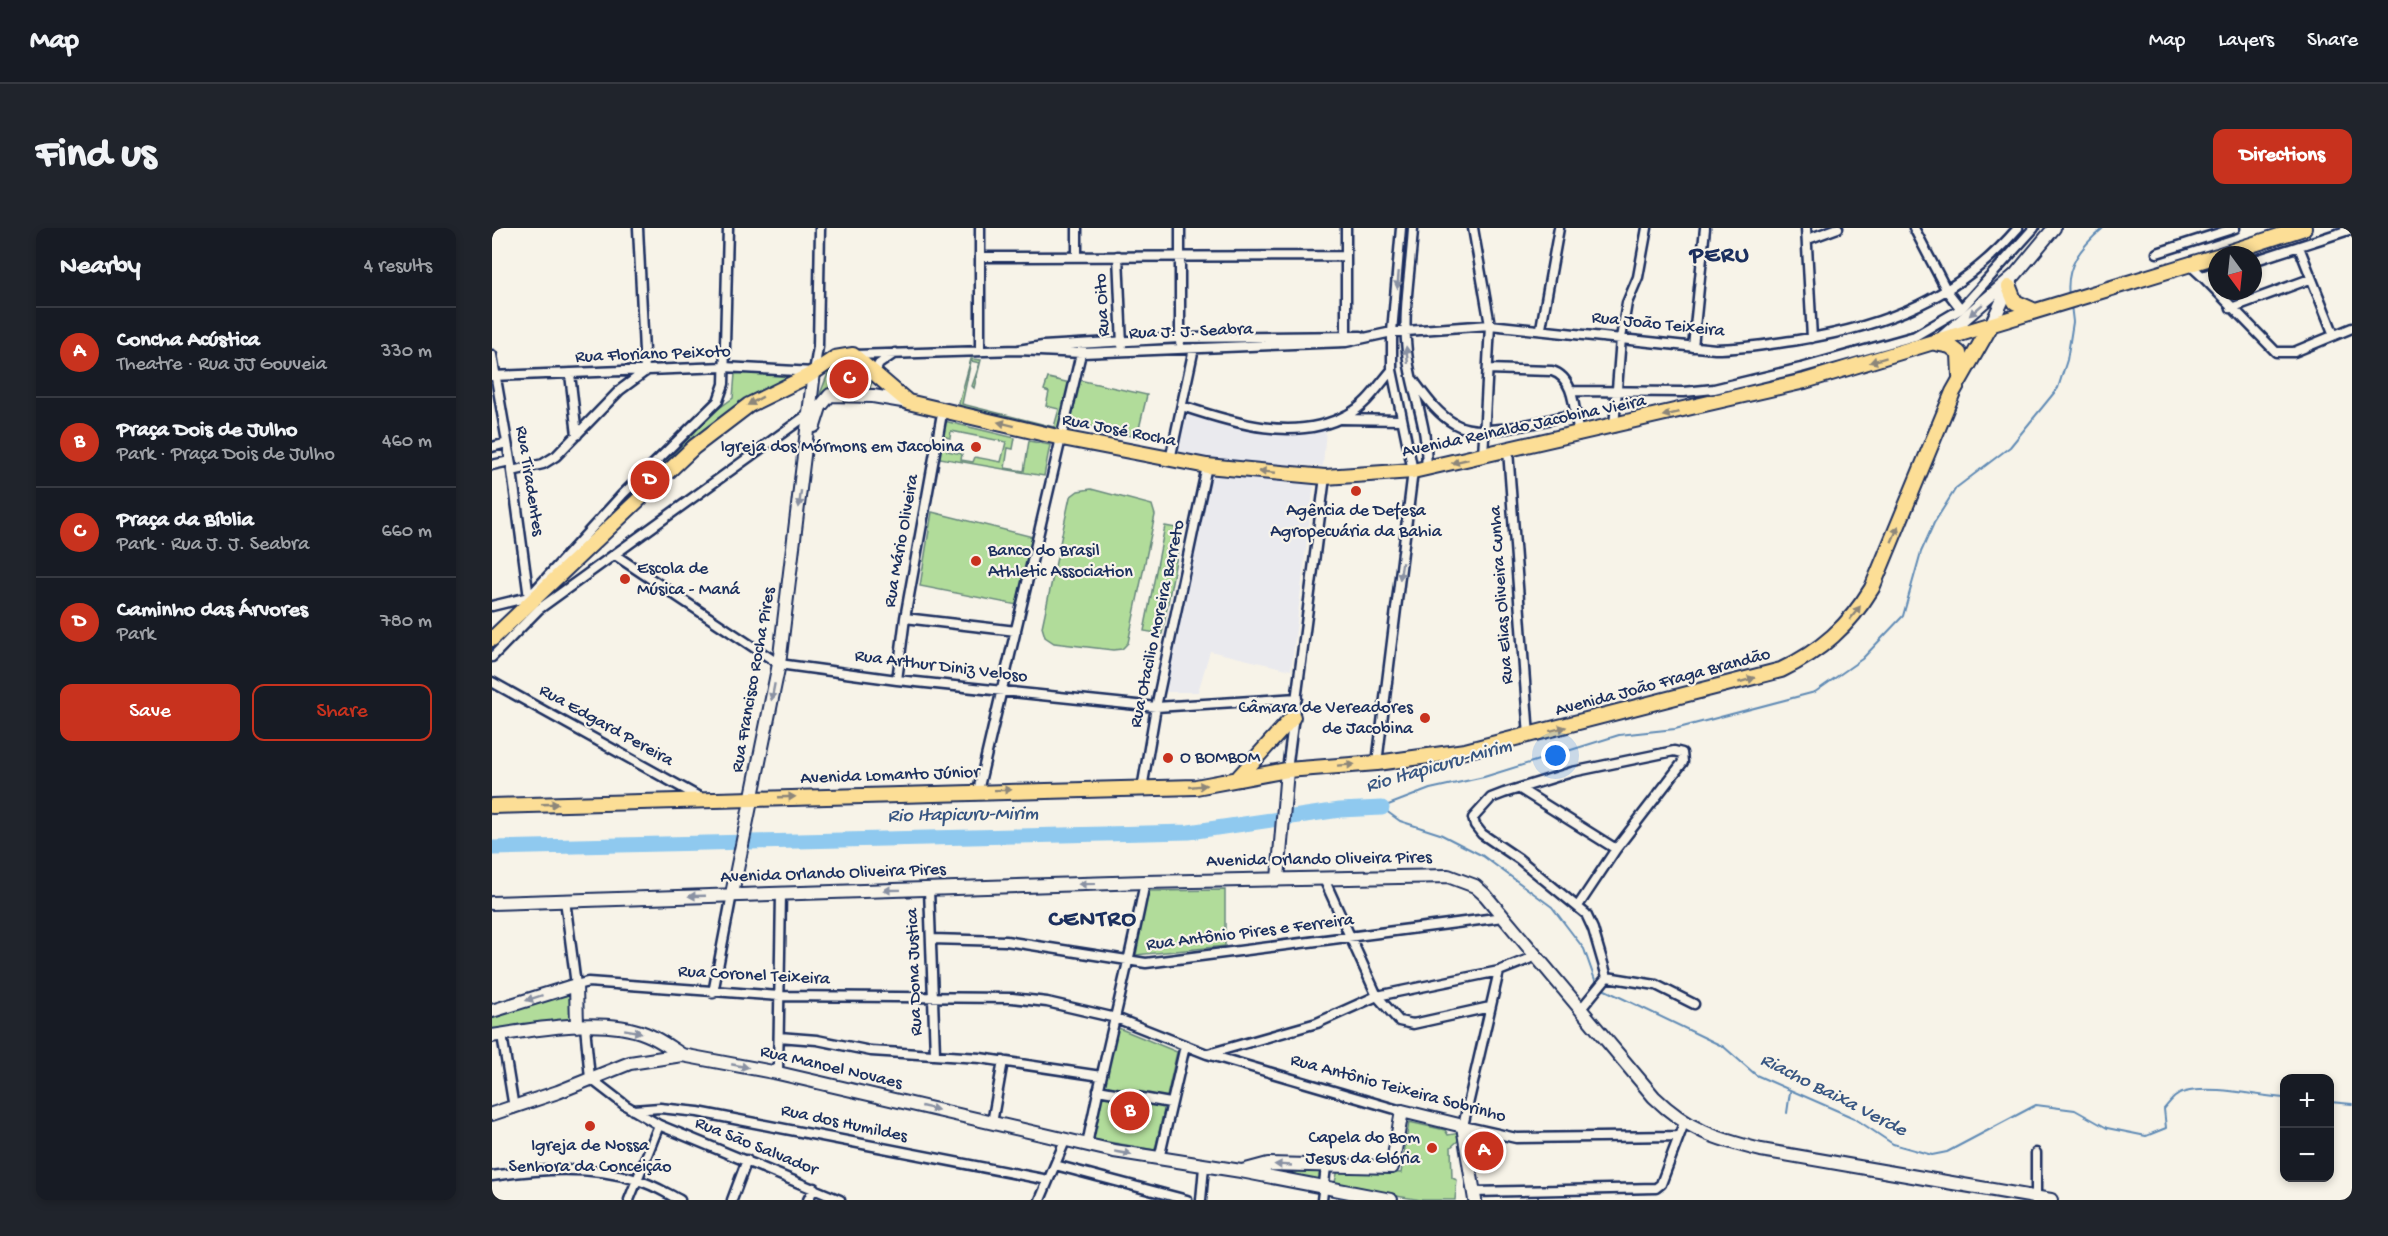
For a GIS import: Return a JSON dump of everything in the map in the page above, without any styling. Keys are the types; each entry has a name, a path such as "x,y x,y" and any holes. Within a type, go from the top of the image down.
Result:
{"main road":[{"name":"Avenida Reinaldo Jacobina Vieira","path":"2247,246 2304,228"},
{"name":"Avenida Reinaldo Jacobina Vieira","path":"1325,477 1420,470 1754,394 1803,375 1917,342 1934,342 2208,259"},
{"path":"2012,281 2015,302 2042,309"},
{"name":"Avenida João Fraga Brandão","path":"1287,775 1442,756 1529,736 1781,670 1804,659 1835,636 1860,608 1872,588 1960,378 1991,325"},
{"path":"1934,342 1950,346 1959,353 1960,378"},
{"path":"492,639 533,603 694,447 749,405 846,356 874,373 908,402"},
{"name":"Rua José Rocha","path":"908,402 943,408 1062,438 1170,460 1207,466 1325,477"},
{"path":"1239,777 1293,717"},
{"name":"Avenida Lomanto Júnior","path":"492,806 703,799 751,803 978,791 1196,787 1239,777 1287,775"}],"street":[{"path":"512,471 550,461 620,390 645,372 638,228"},
{"path":"492,657 533,603 622,495 712,409 722,393 728,228"},
{"name":"Rua Francisco Rocha Pires","path":"713,993 779,664 808,441 811,374 818,346 820,228"},
{"path":"980,228 980,351"},
{"path":"1077,228 1077,257"},
{"path":"1180,228 1180,348"},
{"path":"1346,228 1346,338"},
{"path":"1401,228 1392,332 1392,370 1401,420 1420,470"},
{"path":"1377,763 1425,434 1411,378 1405,332 1413,228"},
{"path":"1473,228 1490,325 1484,456"},
{"path":"1541,328 1559,228"},
{"path":"1614,427 1621,338 1627,303 1638,277 1647,228"},
{"path":"1693,347 1705,228"},
{"path":"1806,228 1812,338"},
{"path":"1808,239 1838,228"},
{"path":"1914,228 1947,291 1961,309"},
{"name":"Rua João Teixeira","path":"1405,332 1490,325 1541,328 1693,347 1731,349 1812,338 1876,324 1947,291 1995,254 2018,228"},
{"path":"1917,342 1961,309 2034,228"},
{"path":"1934,342 2012,281 2054,228"},
{"path":"2157,254 2221,230 2235,228"},
{"path":"2262,258 2352,229"},
{"path":"2299,247 2334,335"},
{"name":"Rua Oito","path":"1118,256 1122,352"},
{"path":"980,257 1346,256"},
{"path":"2190,265 2276,352 2287,354 2352,328"},
{"path":"2202,276 2208,274"},
{"path":"2231,308 2310,279"},
{"path":"1991,325 2012,281"},
{"name":"Rua J. J. Seabra","path":"846,356 1018,350 1122,352 1365,337 1405,332"},
{"name":"Rua J. J. Seabra","path":"1018,350 1083,343 1180,338 1294,340"},
{"path":"978,791 1083,343"},
{"path":"818,346 846,356"},
{"path":"1170,460 1194,348"},
{"path":"874,373 879,364 896,353"},
{"name":"Rua Tiradentes","path":"492,355 533,603"},
{"name":"Rua Floriano Peixoto","path":"494,376 645,372 724,367 811,374"},
{"path":"1488,369 1552,371 1561,375 1571,391 1579,435"},
{"path":"1182,406 1232,423 1305,428 1337,419 1360,407 1392,370"},
{"path":"570,374 576,435"},
{"path":"1571,391 1703,390 1803,375"},
{"path":"1411,378 1428,400 1454,424 1463,428 1486,430 1574,414"},
{"path":"1703,390 1705,406"},
{"path":"808,441 820,407 830,395 873,396 908,402"},
{"name":"Rua Mário Oliveira","path":"897,680 905,618 943,408"},
{"path":"492,606 533,603 615,555 810,412"},
{"path":"1337,419 1401,420"},
{"path":"492,447 507,443"},
{"name":"Rua Elias Oliveira Cunha","path":"1508,450 1529,736"},
{"path":"492,465 510,461"},
{"name":"Rua Otacilio Moreira Barreto","path":"1142,789 1156,707 1207,466"},
{"path":"1279,872 1293,717 1325,477"},
{"name":"Rua Arthur Diniz Veloso","path":"615,555 779,664 897,680 1156,707 1297,698"},
{"path":"905,618 1016,631"},
{"name":"Rua Edgard Pereira","path":"492,682 703,799"},
{"path":"1578,906 1616,849 1683,762 1682,753 1674,751 1591,768 1491,798 1473,818 1482,834 1578,906 1593,929 1603,983"},
{"path":"1520,789 1616,849"},
{"name":"Avenida Orlando Oliveira Pires","path":"492,903 733,888 781,893 929,889 1145,882 1279,872 1324,879 1448,876 1475,886 1654,1097 1684,1124 1721,1140 1761,1150 2029,1199 2051,1200"},
{"path":"1324,879 1353,938 1377,996 1399,1021 1407,1024 1490,1007"},
{"path":"1087,1145 1101,1076 1130,962 1145,882"},
{"name":"Rua Dona Justica","path":"929,889 935,1054"},
{"path":"778,1073 781,893"},
{"path":"565,900 590,1078"},
{"name":"Rua Antônio Pires e Ferreira","path":"931,939 1006,941 1146,963 1503,917"},
{"path":"1207,1054 1244,1046 1317,1023 1377,996 1499,970 1534,957"},
{"path":"1499,970 1463,1126 1474,1196 1658,1187 1684,1124"},
{"name":"Rua Coronel Teixeira","path":"576,985 588,982 713,993 780,996 1031,999 1116,1018"},
{"path":"1603,983 1656,985 1694,1004"},
{"path":"1580,1010 1603,983"},
{"path":"492,1011 576,985"},
{"name":"Rua Antônio Teixeira Sobrinho","path":"1116,1018 1185,1046 1243,1065 1402,1111 1516,1138 1678,1137"},
{"path":"514,1108 497,1035 581,1026 639,1032 682,1055"},
{"path":"779,1037 817,1040 871,1051 935,1054 1003,1061 1101,1076"},
{"path":"1160,1159 1170,1103 1185,1046"},
{"path":"1243,1065 1244,1046"},
{"name":"Rua Manoel Novaes","path":"492,1114 514,1108 639,1060 682,1055 778,1073 1087,1145 1204,1167 1241,1171"},
{"path":"992,1123 1003,1061"},
{"name":"Rua São Salvador","path":"590,1078 633,1110 659,1125 840,1200"},
{"path":"1098,1090 1170,1103"},
{"name":"Rua dos Humildes","path":"633,1110 660,1108 698,1112 1047,1180"},
{"path":"1241,1171 1268,1164 1392,1167 1402,1111"},
{"path":"630,1200 659,1125"},
{"path":"1040,1200 1065,1140"},
{"path":"2029,1199 2036,1153"},
{"path":"732,1200 747,1160"},
{"path":"1055,1165 1187,1200"},
{"path":"1201,1200 1204,1167"},
{"path":"1323,1194 1326,1167"},
{"path":"492,1176 574,1170 638,1180 680,1200"},
{"path":"1241,1171 1323,1194 1391,1200"},
{"path":"808,1200 814,1188"},
{"path":"1552,1200 1560,1190"}],"shaded area":[{"path":"1185,414 1240,429 1301,434 1326,429 1323,466 1220,462 1177,454"},
{"path":"1211,473 1314,484 1291,670 1210,651 1198,692 1165,692"}],"green space":[{"path":"971,359 981,360 974,388 972,386 980,363 971,361 962,404 1054,427 1059,409 1046,406 1049,392 1044,390 1048,378 1075,384 1063,434 961,409 959,403"},
{"path":"842,361 873,378 869,391 827,389 820,394 831,366"},
{"path":"735,374 787,374 795,379 744,405 547,576 707,417 733,398"},
{"path":"1079,380 1147,395 1137,437 1069,422"},
{"path":"940,420 1015,438 1013,449 1008,448 1005,468 1024,471 1029,441 1050,445 1044,476 934,457 937,441 949,442 947,451 962,454 961,460 973,462 975,457 1001,462 1006,442 951,431 950,438 938,435"},
{"path":"1091,489 1152,505 1155,515 1128,643 1122,649 1054,643 1045,637 1042,627 1070,497 1078,491"},
{"name":"Banco do Brasil Athletic Association","path":"932,512 1033,537 1017,605 920,586"},
{"path":"1165,526 1182,529 1162,634 1144,631"},
{"path":"1225,890 1225,946 1136,955 1147,891"},
{"path":"569,993 575,996 575,1017 569,1022 492,1033 492,1015"},
{"path":"1116,1027 1177,1052 1155,1150 1091,1139"},
{"path":"1409,1122 1445,1130 1448,1135 1460,1133 1461,1138 1451,1147 1452,1178 1457,1180 1455,1200 1421,1200 1334,1186 1338,1170 1401,1173"},
{"path":"1259,1168 1322,1170 1320,1184"}],"waterway":[{"path":"1405,276 1407,228"},
{"name":"Rio Itapicuru-Mirim","path":"2069,296 2068,285 2072,266 2088,242 2103,228"},
{"name":"Rio Itapicuru-Mirim","path":"1383,807 1430,789 1484,777 1619,735 1675,729 1815,692 1862,659 1903,616 1921,552 1934,523 1956,488 2010,447 2058,388 2067,360 2073,322 2071,305"},
{"name":"Riacho Baixa Verde","path":"1382,808 1400,821 1440,834 1483,856 1552,907 1584,949 1595,980 1603,989 1724,1047 1756,1075 1854,1118 1893,1144 1932,1155 1947,1152 2036,1105 2075,1110 2107,1128 2146,1136 2166,1128 2164,1109 2181,1093 2196,1090 2221,1090 2280,1097"},
{"name":"Rio Itapicuru-Mirim","path":"492,848 1189,832 1340,810 1382,808"},
{"path":"1787,1113 1790,1092"},
{"name":"Riacho Baixa Verde","path":"2334,1102 2352,1104"}],"place":[{"name":"Praça da Bíblia","path":"849,379"},
{"name":"Igreja dos Mórmons em Jacobina","path":"976,447"},
{"name":"Caminho das Árvores","path":"650,480"},
{"name":"Agência de Defesa Agropecuária da Bahia","path":"1356,491"},
{"name":"Banco do Brasil Athletic Association","path":"976,561"},
{"name":"Escola de Música - Maná","path":"625,579"},
{"name":"Câmara de Vereadores de Jacobina","path":"1425,718"},
{"name":"O BOMBOM","path":"1168,758"},
{"name":"Praça Dois de Julho","path":"1130,1111"},
{"name":"Igreja de Nossa Senhora da Conceição","path":"590,1126"},
{"name":"Capela do Bom Jesus da Glória","path":"1432,1148"},
{"name":"Concha Acústica","path":"1484,1151"}],"district":[{"name":"PERU","path":"1720,256"},
{"name":"CENTRO","path":"1093,920"}]}
